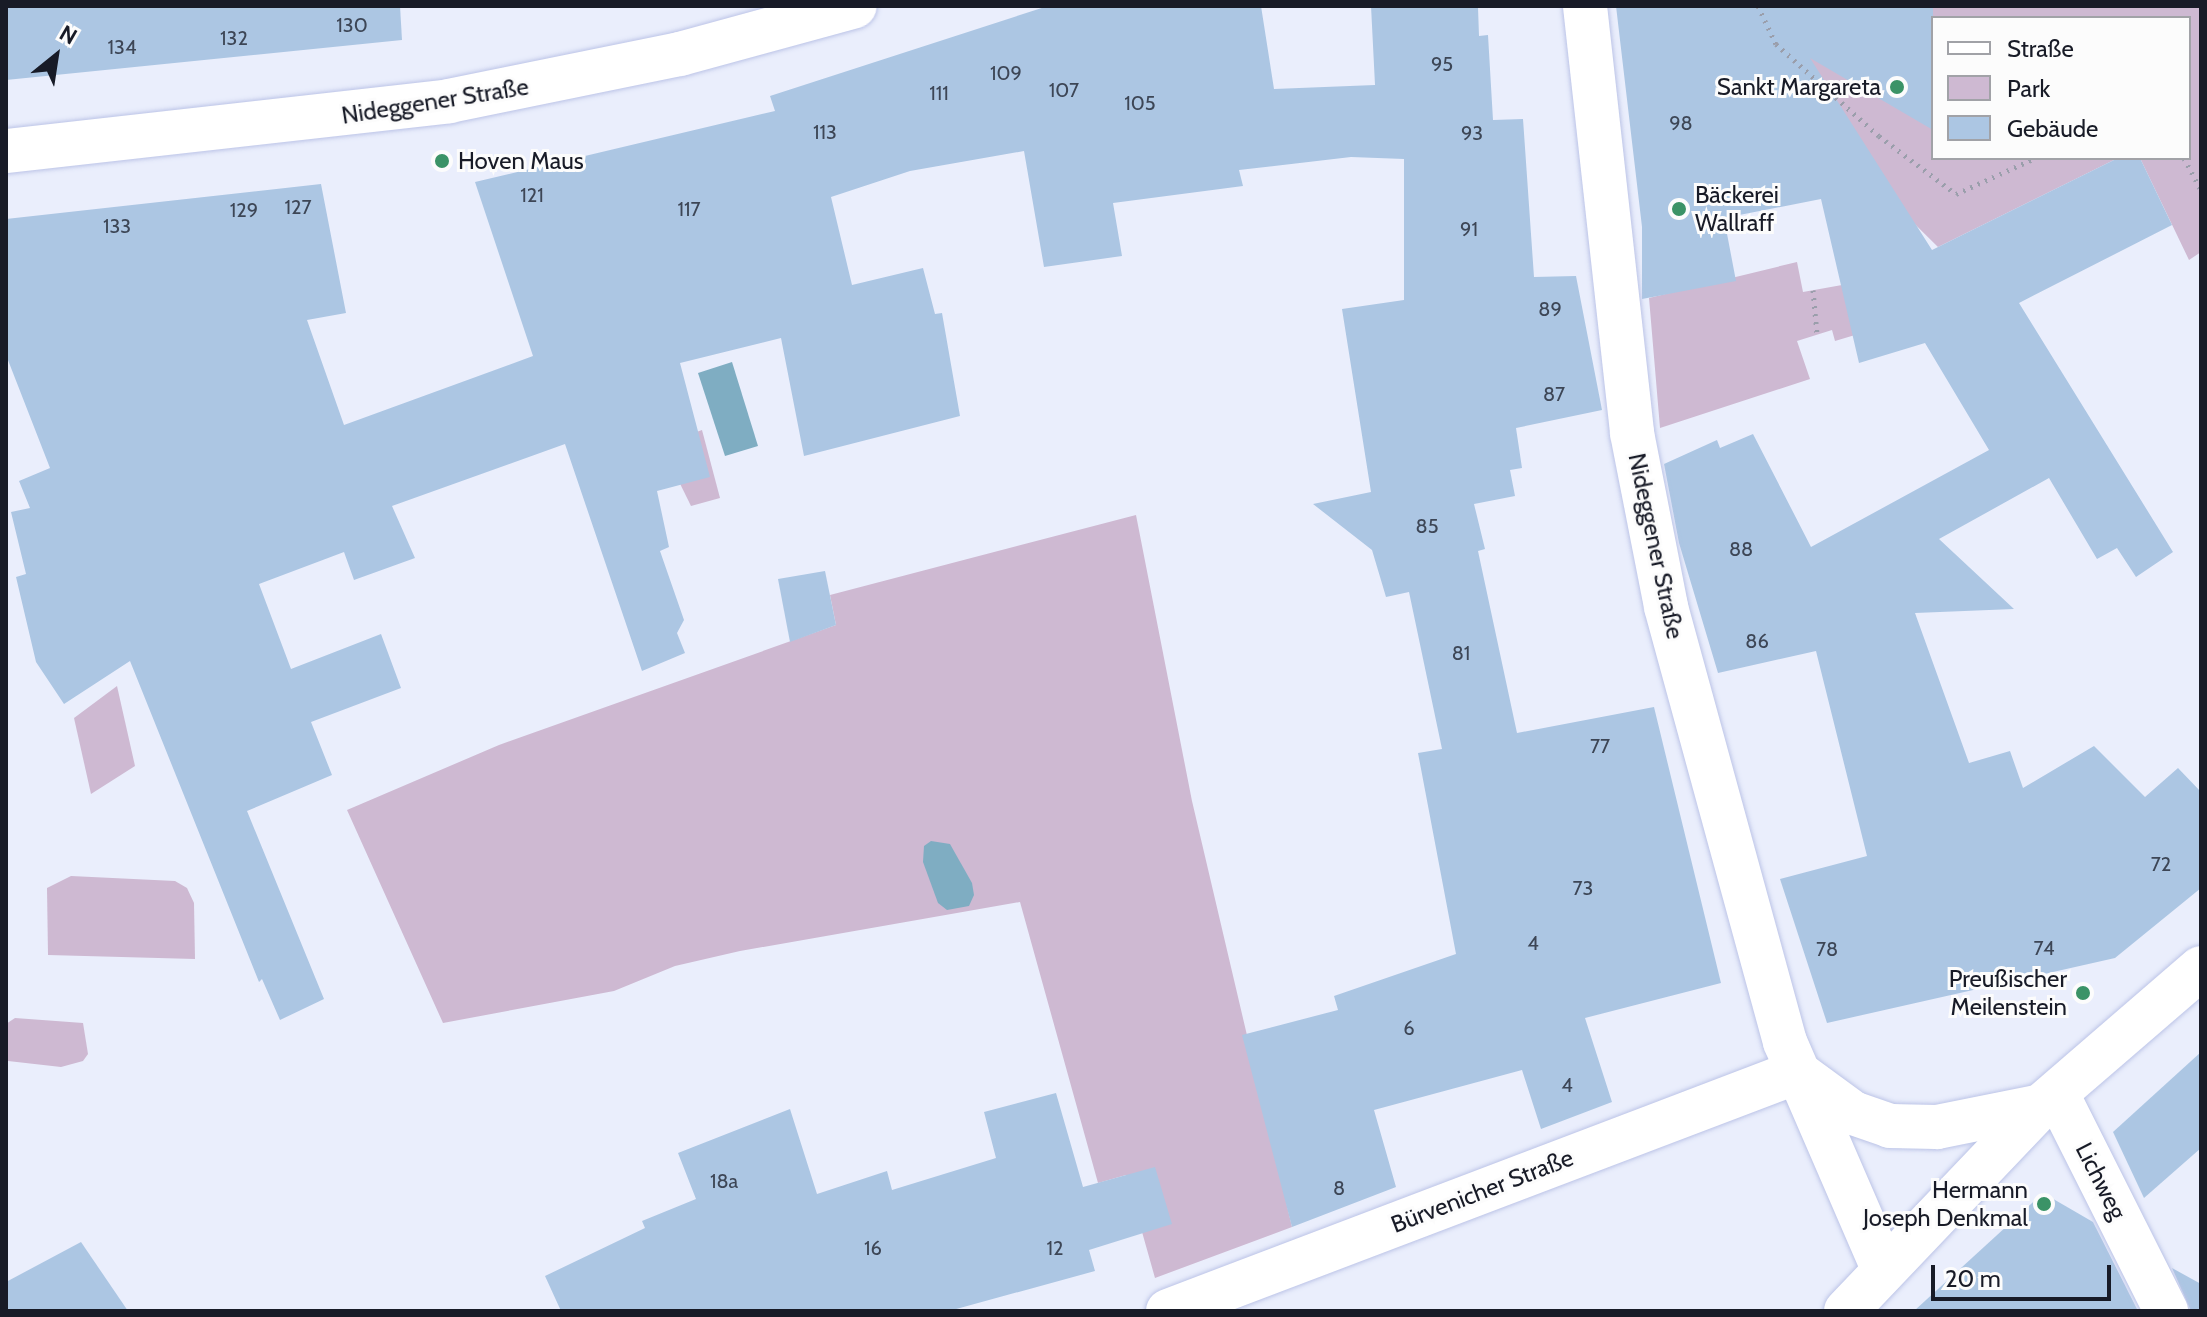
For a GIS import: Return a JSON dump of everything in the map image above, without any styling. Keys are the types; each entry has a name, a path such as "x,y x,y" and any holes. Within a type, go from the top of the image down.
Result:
{"street":[{"name":"Nideggener Straße","path":"6,151 449,101 680,54 855,6"},
{"name":"Nideggener Straße","path":"1585,6 1623,364 1644,500 1720,813 1797,1072 1883,1268"},
{"path":"1846,1311 1883,1268 2049,1100 2201,968"},
{"path":"1797,1072 1853,1113 1890,1126 1937,1127 2049,1100"},
{"name":"Bürvenicher Straße","path":"1168,1311 1797,1072"},
{"name":"Lichweg","path":"2049,1100 2166,1311"}],"path":[{"path":"1758,6 1776,44 1879,136 1956,194 2031,160"},
{"path":"2185,160 2201,190"},
{"path":"1813,290 1817,334"}],"green space":[{"path":"1694,6 2201,6 2201,252 2189,260 2141,160 2191,160 2191,16 1931,16 1931,160 2114,160 1938,247"},
{"path":"1797,262 1803,292 1842,285 1855,335 1835,341 1832,330 1797,341 1810,379 1660,428 1649,298"},
{"path":"702,430 720,498 691,506 661,445"},
{"path":"1136,515 1192,801 1292,1227 1155,1278 1126,1175 1098,1183 1020,902 740,951 675,966 614,991 443,1023 347,810 499,745 836,625 830,595"},
{"path":"117,686 135,766 91,794 74,718"},
{"path":"71,876 175,881 187,888 194,903 195,959 48,955 47,888"},
{"path":"15,1018 83,1023 88,1054 83,1061 61,1067 8,1061 6,1024"}],"water":[{"path":"732,362 758,446 725,456 698,373"},
{"path":"931,841 950,844 972,883 974,895 969,906 947,910 938,903 923,862 924,846"}],"building":[{"path":"6,6 400,6 402,40 6,80"},
{"path":"1048,6 1261,6 1274,89 1375,85 1371,6 1478,7 1479,36 1488,35 1493,120 1523,119 1534,277 1576,276 1602,410 1516,428 1522,468 1510,470 1515,496 1474,504 1485,549 1478,551 1517,733 1654,707 1721,983 1585,1018 1612,1102 1541,1129 1522,1070 1374,1110 1396,1187 1292,1227 1242,1035 1338,1010 1334,996 1456,954 1418,753 1442,749 1409,592 1386,597 1372,550 1313,504 1371,492 1342,309 1404,300 1404,159 1351,157 1239,170 1243,186 1113,203 1122,256 1044,267 1024,151 910,171 831,197 852,285 923,268 935,314 942,313 960,416 804,456 781,338 680,363 710,477 657,491 669,547 660,551 684,620 677,633 685,653 642,671 565,444 392,506 415,558 354,580 344,552 259,584 291,669 381,634 401,688 311,722 332,775 247,811 324,999 280,1020 262,979 259,982 130,661 64,704 36,662 16,577 26,574 11,512 30,508 19,481 50,468 6,355 6,219 321,184 346,313 307,320 344,425 533,356 475,182 775,111 770,96"},
{"path":"1616,6 1933,6 1931,129 1810,58 1932,250 2114,160 2141,160 2172,225 2019,303 2173,552 2136,577 2117,548 2097,559 2049,478 1939,539 2014,609 1915,613 1969,763 2010,751 2023,788 2094,746 2145,797 2178,768 2201,792 2201,888 2115,958 1827,1023 1780,879 1867,856 1816,651 1718,673 1679,543 1664,464 1717,440 1720,448 1753,434 1811,547 1989,450 1925,343 1859,363 1821,199 1724,218 1736,281 1642,299 1642,227"},
{"path":"825,571 836,625 790,642 778,579"},
{"path":"2201,1052 2201,1148 2144,1198 2113,1132"},
{"path":"1056,1093 1083,1187 1155,1167 1172,1224 1089,1250 1095,1271 949,1311 561,1311 545,1276 645,1228 642,1221 696,1199 678,1153 790,1109 817,1194 887,1171 892,1190 996,1158 984,1112"},
{"path":"2043,1193 2093,1222 2138,1311 1914,1311"},
{"path":"81,1242 128,1311 6,1311 6,1282"},
{"path":"2172,1268 2201,1284 2201,1311 2191,1311"}],"place":[{"name":"Sankt Margareta","path":"1897,87"},
{"name":"Hoven Maus","path":"442,161"},
{"name":"Bäckerei Wallraff","path":"1679,209"},
{"name":"Preußischer Meilenstein","path":"2083,993"},
{"name":"Hermann Joseph Denkmal","path":"2044,1204"}]}
